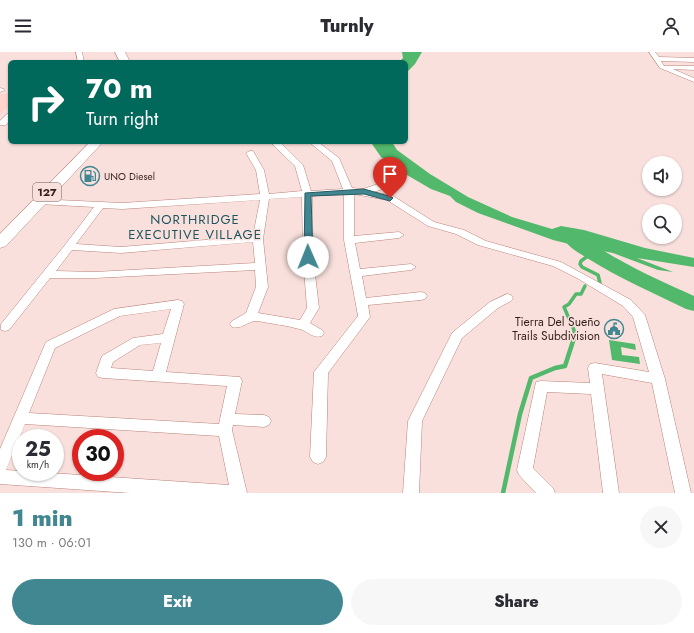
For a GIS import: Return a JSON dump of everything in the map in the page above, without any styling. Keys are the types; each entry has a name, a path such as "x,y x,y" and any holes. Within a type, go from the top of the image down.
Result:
{"main road":[{"name":"127","path":"0,243 95,144"}],"street":[{"path":"652,52 662,67 694,80"},
{"path":"656,59 694,60"},
{"path":"662,67 694,68"},
{"path":"679,75 694,75"},
{"path":"0,123 3,123 8,118"},
{"path":"277,144 299,164 307,194 308,257 313,308 303,325"},
{"path":"316,144 336,160 349,191 349,240 364,317 321,372 318,456"},
{"path":"250,153 260,170 265,197 258,239 262,287 251,316"},
{"path":"364,192 390,183"},
{"path":"39,201 122,206 349,191 364,192 390,198 431,224 460,232 482,242 557,264 627,303 639,315 658,379 682,493"},
{"path":"5,327 70,247 101,204"},
{"path":"349,240 399,235"},
{"path":"70,247 121,250 258,239"},
{"path":"48,274 95,275 260,266"},
{"path":"356,273 411,267"},
{"path":"362,302 421,296"},
{"path":"411,493 415,421 447,355 457,335 494,305 507,298"},
{"path":"0,467 50,345 118,312 178,304 158,376"},
{"path":"236,324 251,316 303,325 318,333"},
{"path":"0,477 239,493 226,424 235,381 103,373 107,359 137,341 168,338"},
{"path":"611,493 595,368 658,379"},
{"path":"548,493 525,470 541,386 597,389"},
{"path":"20,418 226,424 264,421"}],"shaded area":[{"path":"402,52 422,52 415,64 408,71 408,60 401,60 403,58"},
{"path":"8,93 8,107 0,115 0,94"},
{"path":"372,144 393,144 397,150 430,174 468,197 512,217 552,229 561,226 584,230 645,248 694,258 694,267 637,258 673,272 658,270 613,253 553,240 478,213 456,202 450,196 431,189 395,168 381,157"},
{"path":"609,340 635,344 636,350 621,347 622,355 639,357 640,364 612,360"}],"waterway":[{"path":"574,241 617,267 694,304"},
{"path":"592,253 581,261 580,264 582,267 598,275 600,283"},
{"path":"574,338 574,330 564,307 569,304 576,294 581,294 585,286"},
{"path":"503,493 520,414 531,378 555,368 565,366 574,338"}],"place":[{"name":"UNO Diesel","path":"90,176"},
{"name":"Tierra Del Sueño Trails Subdivision","path":"614,329"}],"district":[{"name":"NORTHRIDGE EXECUTIVE VILLAGE","path":"195,226"}],"route":[{"path":"308,257 307,194 349,191 364,192 390,198"}]}
